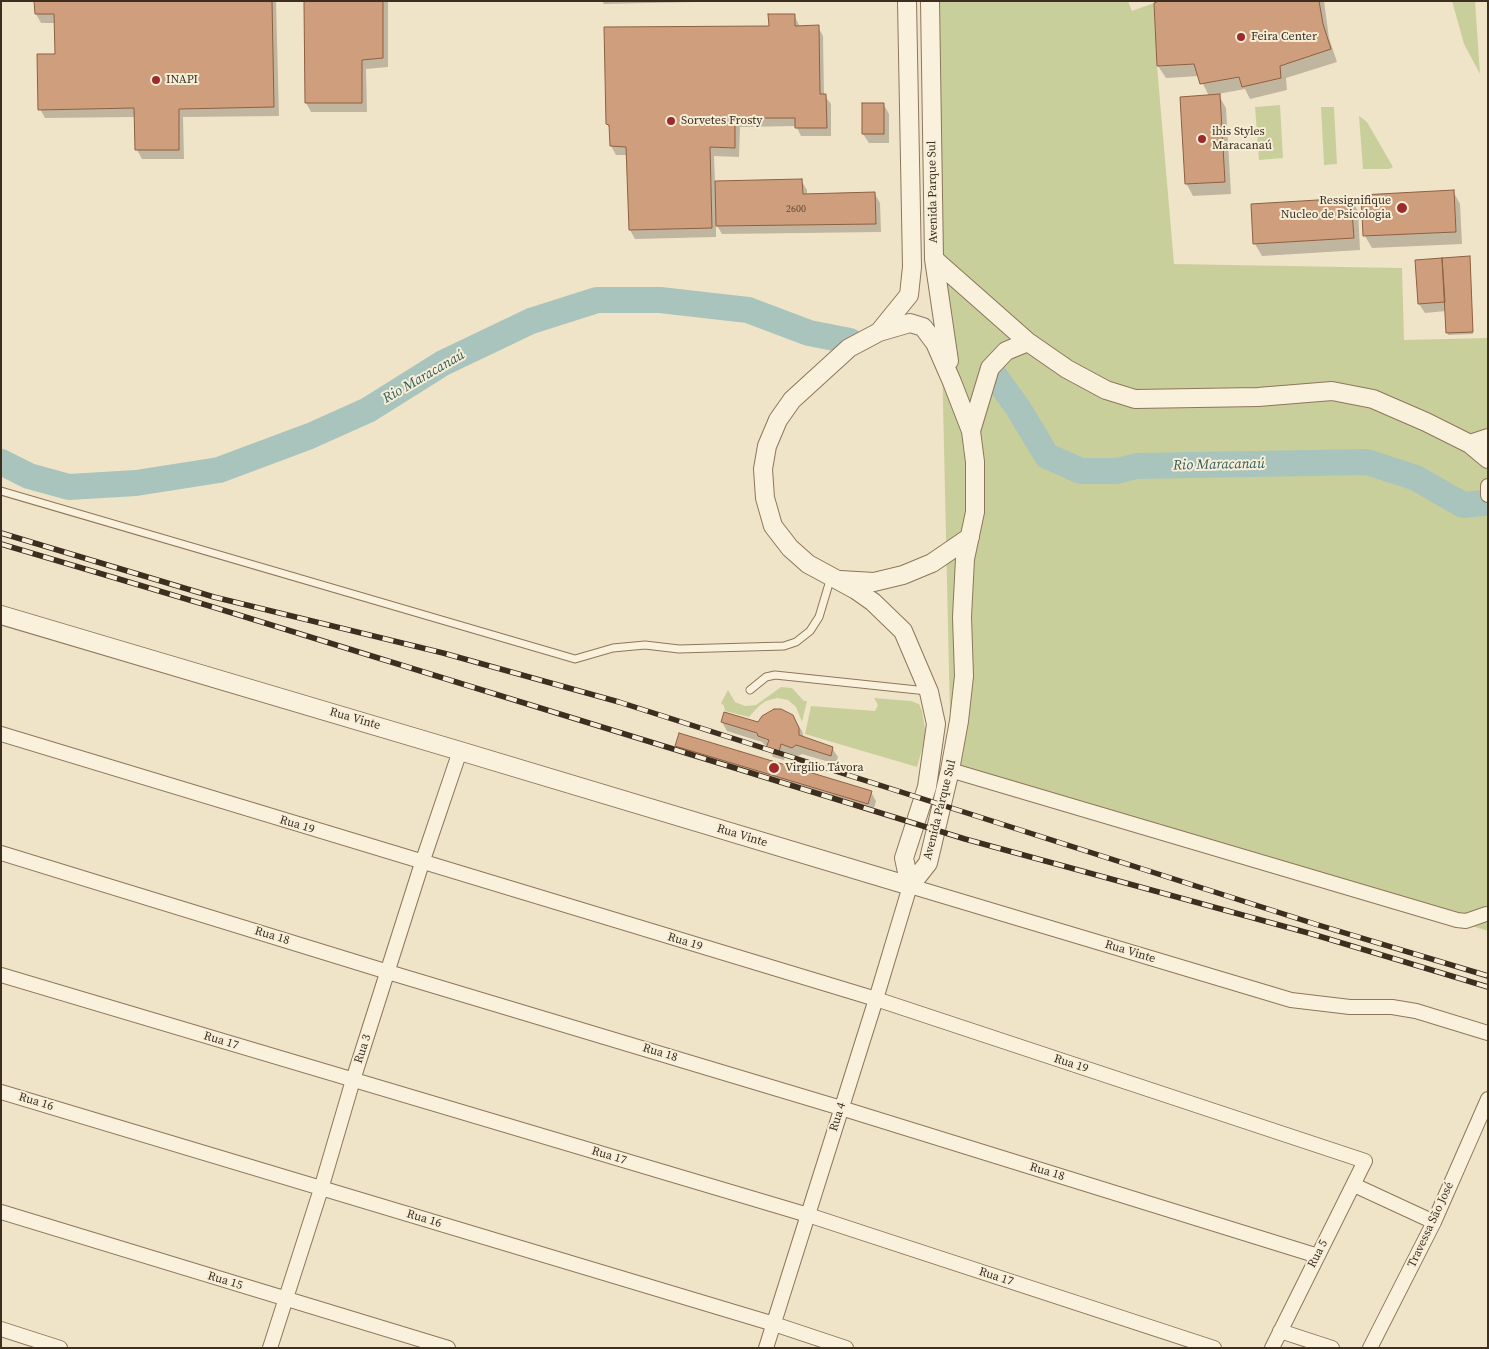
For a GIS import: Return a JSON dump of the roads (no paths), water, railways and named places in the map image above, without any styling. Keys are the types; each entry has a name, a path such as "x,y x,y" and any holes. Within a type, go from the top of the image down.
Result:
{"street":[{"name":"Avenida Parque Sul","path":"879,332 909,295 912,267 907,1"},
{"name":"Avenida Parque Sul","path":"930,1 934,259 952,382"},
{"path":"934,259 1028,342 1067,369 1106,390 1135,399 1249,397 1332,391 1373,399 1426,422 1470,444 1488,459"},
{"name":"Avenida Parque Sul","path":"910,323 922,327 935,343 971,431 976,462 975,512 965,559 962,617 964,676 959,721 950,770 928,863 910,886 904,858 927,787 935,733 935,716 930,692 903,631 873,602 856,590 808,564 790,548 774,526 765,498 763,470 767,446 778,420 792,400 849,348 879,332 910,323"},
{"path":"971,431 990,368 1006,351 1028,342"},
{"path":"1470,444 1488,438"},
{"path":"1488,486 1488,495"},
{"path":"833,578 874,582 903,575 932,563 970,537"},
{"name":"Rua Vinte","path":"1,615 1291,1000 1350,1007 1392,1007 1416,1011 1488,1033"},
{"name":"Rua 19","path":"1,734 876,999 1365,1161"},
{"name":"Rua 3","path":"270,1348 422,863 460,751"},
{"path":"950,770 1457,920 1466,921 1487,912"},
{"name":"Rua 18","path":"1,853 841,1108 1318,1256"},
{"name":"Rua 4","path":"766,1348 910,886"},
{"name":"Rua 17","path":"1,975 808,1215 1214,1348"},
{"name":"Rua 16","path":"1,1092 774,1324 846,1348"},
{"name":"Travessa São José","path":"1370,1348 1434,1222 1488,1099"},
{"name":"Rua 5","path":"1272,1348 1365,1161"},
{"path":"1354,1185 1434,1222"},
{"name":"Rua 15","path":"1,1212 448,1348"},
{"path":"1,1330 60,1348"},
{"path":"1280,1331 1332,1348"}],"lane":[{"path":"1,491 575,659 613,648 645,644 679,649 784,646 796,642 810,631 819,617 833,578"},
{"path":"750,690 766,677 775,675 930,692"}],"waterway":[{"name":"Rio Maracanaú","path":"1,462 29,476 69,487 136,483 219,470 310,436 368,410 443,363 531,321 597,300 660,300 748,310 809,333 850,341"},
{"name":"Rio Maracanaú","path":"992,372 1018,408 1047,456 1081,471 1117,471 1137,466 1367,462 1416,478 1463,505 1484,503"}],"railway":[{"path":"1,533 214,597 443,653 619,702 1315,924 1488,976"},
{"path":"1,544 213,607 965,839 1312,934 1488,987"}],"place":[{"name":"Feira Center","path":"1241,37"},
{"name":"INAPI","path":"156,80"},
{"name":"Sorvetes Frosty","path":"671,121"},
{"name":"ibis Styles Maracanaú","path":"1202,139"},
{"name":"Ressignifique Nucleo de Psicologia","path":"1402,208"},
{"name":"Virgílio Távora","path":"774,768"}]}
